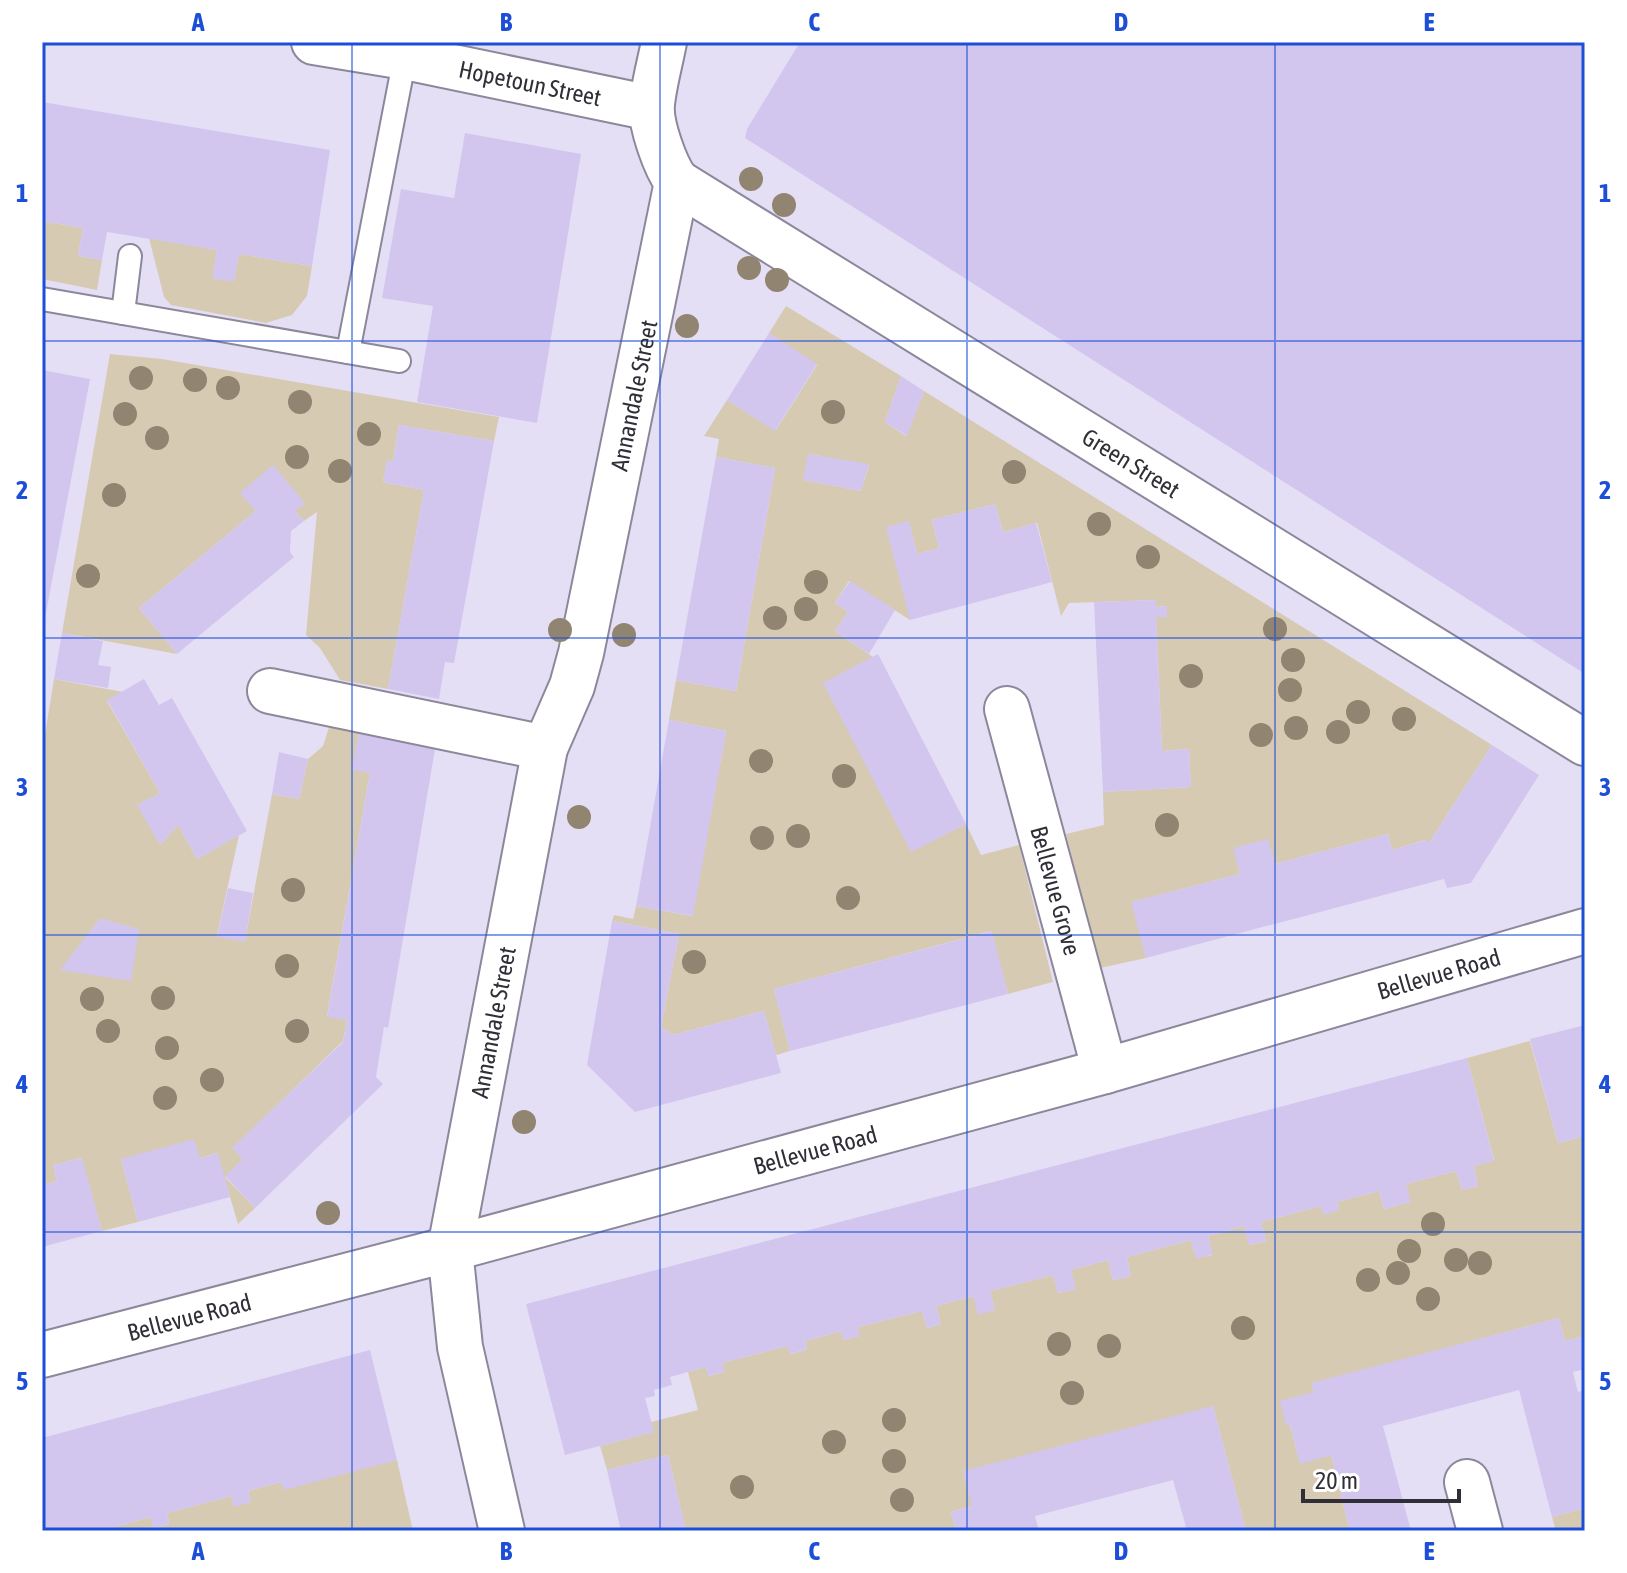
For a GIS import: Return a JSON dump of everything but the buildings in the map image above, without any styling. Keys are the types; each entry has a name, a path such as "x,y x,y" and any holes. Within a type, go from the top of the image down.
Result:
{"street":[{"name":"Hopetoun Street","path":"314,42 405,57 651,108"},
{"path":"664,42 651,108 668,170 677,182"},
{"name":"Green Street","path":"677,182 1585,743"},
{"name":"Annandale Street","path":"502,1531 460,1347 450,1249 545,748 572,686 581,653 677,182"},
{"path":"270,691 545,748"},
{"name":"Bellevue Grove","path":"1007,709 1105,1071"},
{"name":"Bellevue Road","path":"42,1355 450,1249 1105,1071 1585,931"},
{"path":"1467,1482 1480,1531"}],"lane":[{"path":"348,352 405,57"},
{"path":"123,313 130,256"},
{"path":"42,299 399,361"}],"shaded area":[{"path":"42,221 83,228 78,256 102,260 97,290 42,279"},
{"path":"149,238 217,250 213,278 234,281 239,254 312,266 307,296 292,315 266,323 171,305 164,297"},
{"path":"786,306 901,376 885,422 906,436 924,391 1492,745 1429,843 1425,840 1392,850 1388,834 1275,864 1234,848 1240,874 1132,902 1146,958 1100,968 1066,834 1104,825 1103,792 1191,787 1189,749 1162,751 1156,617 1167,617 1166,606 1156,607 1155,600 1069,603 1061,616 1037,523 1003,532 995,504 932,520 939,548 917,554 909,522 910,620 849,581 835,603 848,612 835,631 873,657 876,784 911,851 966,824 981,855 1019,845 1053,982 1008,994 991,931 774,989 790,1051 776,1055 764,1011 673,1035 661,1027 679,934 612,921 614,915 633,919 636,906 692,916 726,731 669,720 676,680 736,691 775,468 716,457 719,439 704,436 727,400 776,430 817,365 769,333","holes":["809,454 869,465 861,491 804,480"]},
{"path":"110,354 162,359 499,417 494,441 399,425 393,462 387,461 383,482 424,490 388,689 340,680 320,648 306,635 317,512 304,521 295,511 241,493 256,511 139,608 177,654 62,633"},
{"path":"54,679 123,692 107,701 160,793 138,805 160,845 178,825 197,859 239,835 217,936 245,941 272,794 299,799 308,759 323,746 329,727 359,733 353,769 370,773 327,1016 347,1020 343,1041 233,1148 243,1159 225,1177 255,1208 238,1224 217,1153 200,1158 121,1159 138,1222 102,1231 81,1158 53,1165 57,1181 42,1185 42,753"},
{"path":"1530,1041 1558,1143 1585,1136 1585,1336 1565,1341 1559,1318 1312,1384 1314,1392 1286,1425 1290,1425 1300,1463 1331,1455 1350,1531 1246,1531 1213,1406 951,1512 956,1531 686,1531 668,1455 607,1470 600,1446 653,1432 651,1422 698,1410 688,1372 706,1367 709,1376 724,1372 722,1363 787,1346 791,1354 807,1349 805,1341 841,1331 844,1340 859,1336 858,1327 922,1311 927,1328 941,1324 936,1306 973,1296 979,1314 995,1310 990,1291 1053,1275 1058,1293 1075,1289 1071,1270 1108,1260 1113,1280 1131,1276 1127,1257 1191,1240 1196,1258 1212,1255 1208,1236 1244,1226 1250,1245 1266,1241 1261,1222 1321,1206 1324,1214 1339,1210 1337,1202 1379,1191 1384,1209 1410,1202 1406,1184 1456,1171 1462,1190 1478,1186 1474,1166 1494,1160 1467,1058"},
{"path":"397,1460 413,1531 112,1531 111,1528 150,1517 154,1528 169,1524 167,1513 231,1496 234,1506 251,1502 248,1491"},
{"path":"1585,1508 1585,1531 1556,1531 1552,1517"}]}
